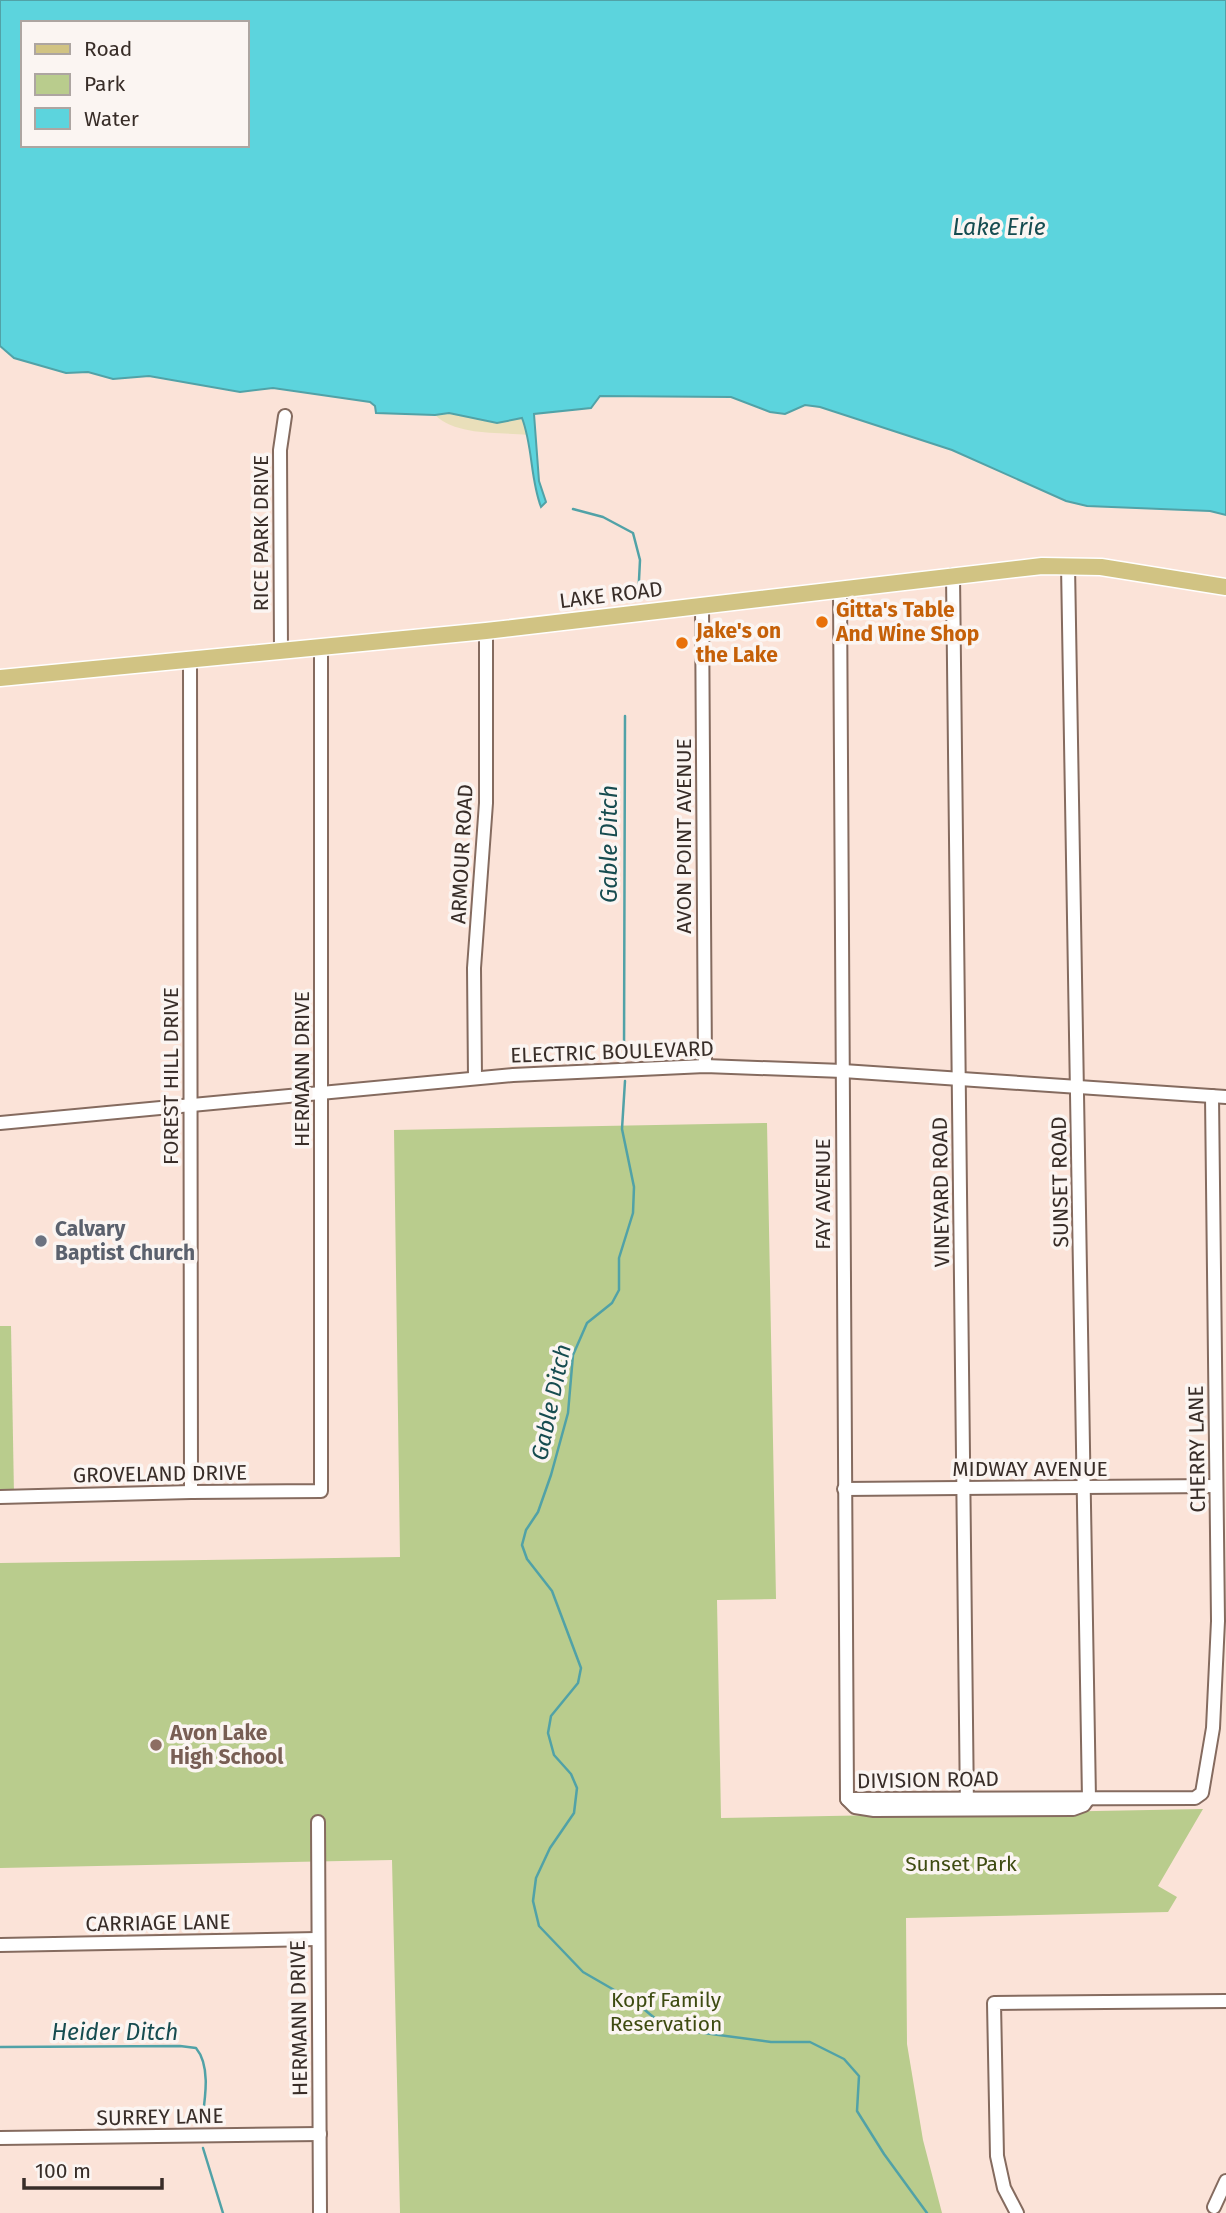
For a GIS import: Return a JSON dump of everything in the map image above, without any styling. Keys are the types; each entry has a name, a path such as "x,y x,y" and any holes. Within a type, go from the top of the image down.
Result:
{"main road":[{"name":"LAKE ROAD","path":"0,678 486,631 953,575 1068,565 1113,569 1226,587"}],"street":[{"name":"RICE PARK DRIVE","path":"281,652 280,450 285,416"},
{"name":"SUNSET ROAD","path":"1068,565 1089,1799"},
{"name":"VINEYARD ROAD","path":"953,575 967,1804"},
{"name":"FAY AVENUE","path":"840,589 847,1799"},
{"name":"AVON POINT AVENUE","path":"702,606 705,1066"},
{"name":"ARMOUR ROAD","path":"475,1079 474,968 486,803 486,631"},
{"name":"HERMANN DRIVE","path":"321,647 321,1491"},
{"name":"FOREST HILL DRIVE","path":"190,660 191,1492"},
{"name":"ELECTRIC BOULEVARD","path":"0,1123 475,1079 631,1068 705,1066 843,1071 1226,1097"},
{"name":"CHERRY LANE","path":"1195,1798 1202,1793 1213,1728 1222,1621 1216,1486 1212,1096"},
{"name":"MIDWAY AVENUE","path":"844,1489 1216,1486"},
{"name":"GROVELAND DRIVE","path":"0,1497 321,1491"},
{"name":"DIVISION ROAD","path":"847,1799 855,1807 874,1810 967,1804 1073,1809 1084,1805 1089,1799 1195,1798"},
{"name":"HERMANN DRIVE","path":"318,1822 320,2213"},
{"name":"CARRIAGE LANE","path":"0,1945 317,1939"},
{"path":"1017,2213 1004,2188 997,2156 994,2003 1226,2001"},
{"name":"SURREY LANE","path":"0,2138 320,2134"},
{"path":"1214,2207 1226,2181"}],"green space":[{"name":"Kopf Family Reservation","path":"767,1123 776,1599 717,1600 721,1818 1203,1809 1158,1886 1177,1897 1168,1912 906,1918 907,2044 923,2140 942,2213 400,2213 392,1860 0,1868 0,1563 400,1557 394,1130"},
{"path":"0,1326 11,1326 14,1495 0,1495"}],"sand":[{"path":"449,413 497,423 522,418 528,435 466,430 444,422 435,415"}],"water":[{"name":"Lake Erie","path":"0,0 1226,0 1226,515 1210,511 1087,506 1066,501 952,450 820,407 805,405 785,414 770,412 731,397 600,396 591,408 534,414 539,481 546,502 541,507 522,418 497,423 449,413 376,413 375,406 370,402 273,388 240,392 149,376 113,379 88,372 66,373 14,358 0,346"}],"waterway":[{"name":"Gable Ditch","path":"573,509 603,517 633,533 640,560 638,600"},
{"name":"Gable Ditch","path":"624,1056 625,716"},
{"name":"Gable Ditch","path":"625,1081 622,1129 634,1187 633,1213 619,1258 619,1290 612,1303 587,1323 573,1355 568,1413 551,1475 538,1512 526,1530 522,1545 527,1559 552,1591 581,1668 578,1683 551,1716 548,1733 554,1755 571,1774 577,1788 574,1813 550,1848 536,1878 533,1901 539,1926 583,1972 635,2002 662,2024 681,2030 771,2042 810,2042 844,2059 859,2076 857,2111 927,2213"},
{"name":"Heider Ditch","path":"0,2047 196,2048 201,2055 205,2073 202,2121"},
{"name":"Heider Ditch","path":"203,2148 223,2213"}],"place":[{"name":"Gitta's Table And Wine Shop","path":"822,622"},
{"name":"Jake's on the Lake","path":"682,643"},
{"name":"Calvary Baptist Church","path":"41,1241"},
{"name":"Avon Lake High School","path":"156,1745"}],"park label":[{"name":"Sunset Park","path":"961,1864"}]}
